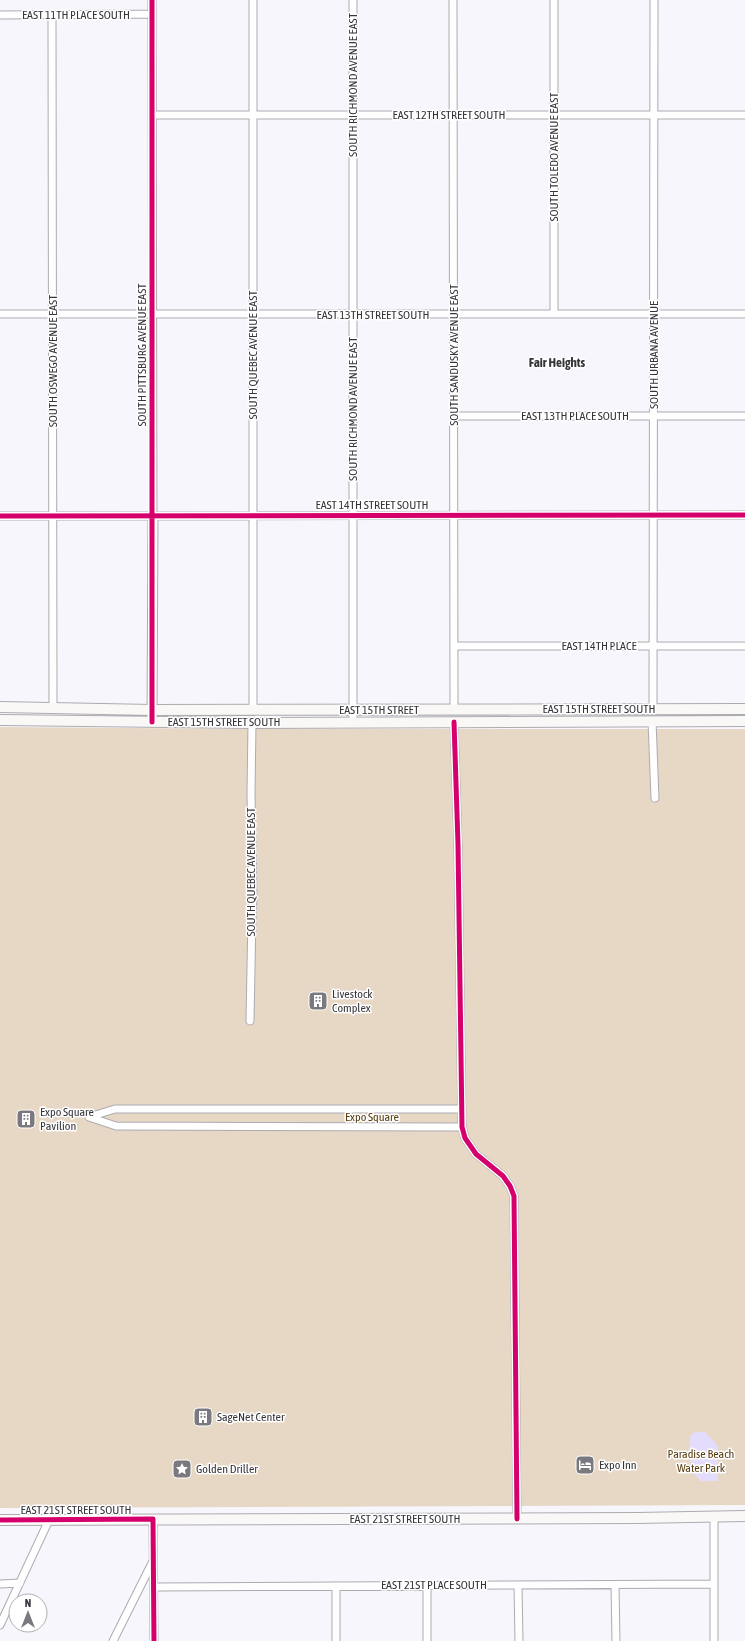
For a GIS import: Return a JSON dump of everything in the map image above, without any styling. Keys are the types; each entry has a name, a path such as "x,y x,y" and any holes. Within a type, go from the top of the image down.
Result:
{"main road":[{"name":"EAST 15TH STREET SOUTH","path":"0,707 152,710 303,710"},
{"path":"53,707 53,720"},
{"path":"652,722 653,709"},
{"name":"EAST 15TH STREET SOUTH","path":"454,710 745,709"},
{"path":"252,723 253,710"},
{"name":"EAST 15TH STREET","path":"303,710 454,710"},
{"path":"454,710 454,722"},
{"name":"EAST 15TH STREET SOUTH","path":"0,720 252,723 352,722"},
{"name":"EAST 15TH STREET SOUTH","path":"454,722 745,721"},
{"name":"EAST 15TH STREET","path":"352,722 454,722"},
{"name":"EAST 21ST STREET SOUTH","path":"0,1520 517,1519 745,1516"},
{"name":"EAST 21ST STREET SOUTH","path":"714,1517 745,1520"}],"street":[{"name":"SOUTH PITTSBURG AVENUE EAST","path":"152,0 152,722"},
{"name":"SOUTH QUEBEC AVENUE EAST","path":"253,0 253,710"},
{"name":"SOUTH RICHMOND AVENUE EAST","path":"352,722 354,315 353,0"},
{"name":"SOUTH SANDUSKY AVENUE EAST","path":"453,0 454,710"},
{"name":"SOUTH TOLEDO AVENUE EAST","path":"554,0 554,314"},
{"name":"SOUTH URBANA AVENUE","path":"653,709 654,0"},
{"name":"EAST 11TH PLACE SOUTH","path":"0,15 152,14"},
{"name":"SOUTH OSWEGO AVENUE EAST","path":"52,15 53,707"},
{"name":"EAST 12TH STREET SOUTH","path":"152,115 745,115"},
{"name":"EAST 13TH STREET SOUTH","path":"0,314 745,314"},
{"name":"EAST 13TH PLACE SOUTH","path":"454,416 745,416"},
{"name":"EAST 14TH STREET SOUTH","path":"0,516 745,515"},
{"name":"EAST 14TH PLACE","path":"454,646 745,646"},
{"path":"454,722 458,844 462,1126 465,1138 476,1154 503,1176 510,1186 514,1196 517,1519"},
{"path":"652,722 655,798"},
{"name":"SOUTH QUEBEC AVENUE EAST","path":"250,1021 252,915 254,898 251,794 252,723"},
{"path":"462,1109 115,1109 88,1117 116,1126 462,1126"},
{"path":"714,1517 714,1641"},
{"path":"0,1625 49,1520"},
{"path":"153,1520 154,1641"},
{"path":"113,1641 154,1559"},
{"path":"0,1584 20,1584"},
{"name":"EAST 21ST PLACE SOUTH","path":"154,1587 714,1584"},
{"path":"518,1585 519,1641"},
{"path":"615,1585 616,1641"},
{"path":"336,1586 336,1641"},
{"path":"427,1586 427,1641"}],"green space":[{"name":"Expo Square","path":"0,727 264,729 745,729 745,1505 0,1508"}],"shaded area":[{"path":"695,1432 705,1432 718,1446 718,1481 701,1481 691,1471 690,1453 688,1450 690,1447 690,1436"}],"cycle path":[{"path":"152,0 152,722"},
{"path":"0,516 745,515"},
{"path":"454,722 458,844 462,1127 465,1138 476,1154 503,1176 510,1186 514,1196 517,1519"},
{"path":"0,1520 153,1519 154,1641"}],"place":[{"name":"Livestock Complex","path":"318,1001"},
{"name":"Expo Square Pavilion","path":"26,1119"},
{"name":"SageNet Center","path":"203,1417"},
{"name":"Expo Inn","path":"585,1465"},
{"name":"Golden Driller","path":"182,1469"}],"district":[{"name":"Fair Heights","path":"557,362"}],"park label":[{"name":"Paradise Beach Water Park","path":"701,1461"}]}
